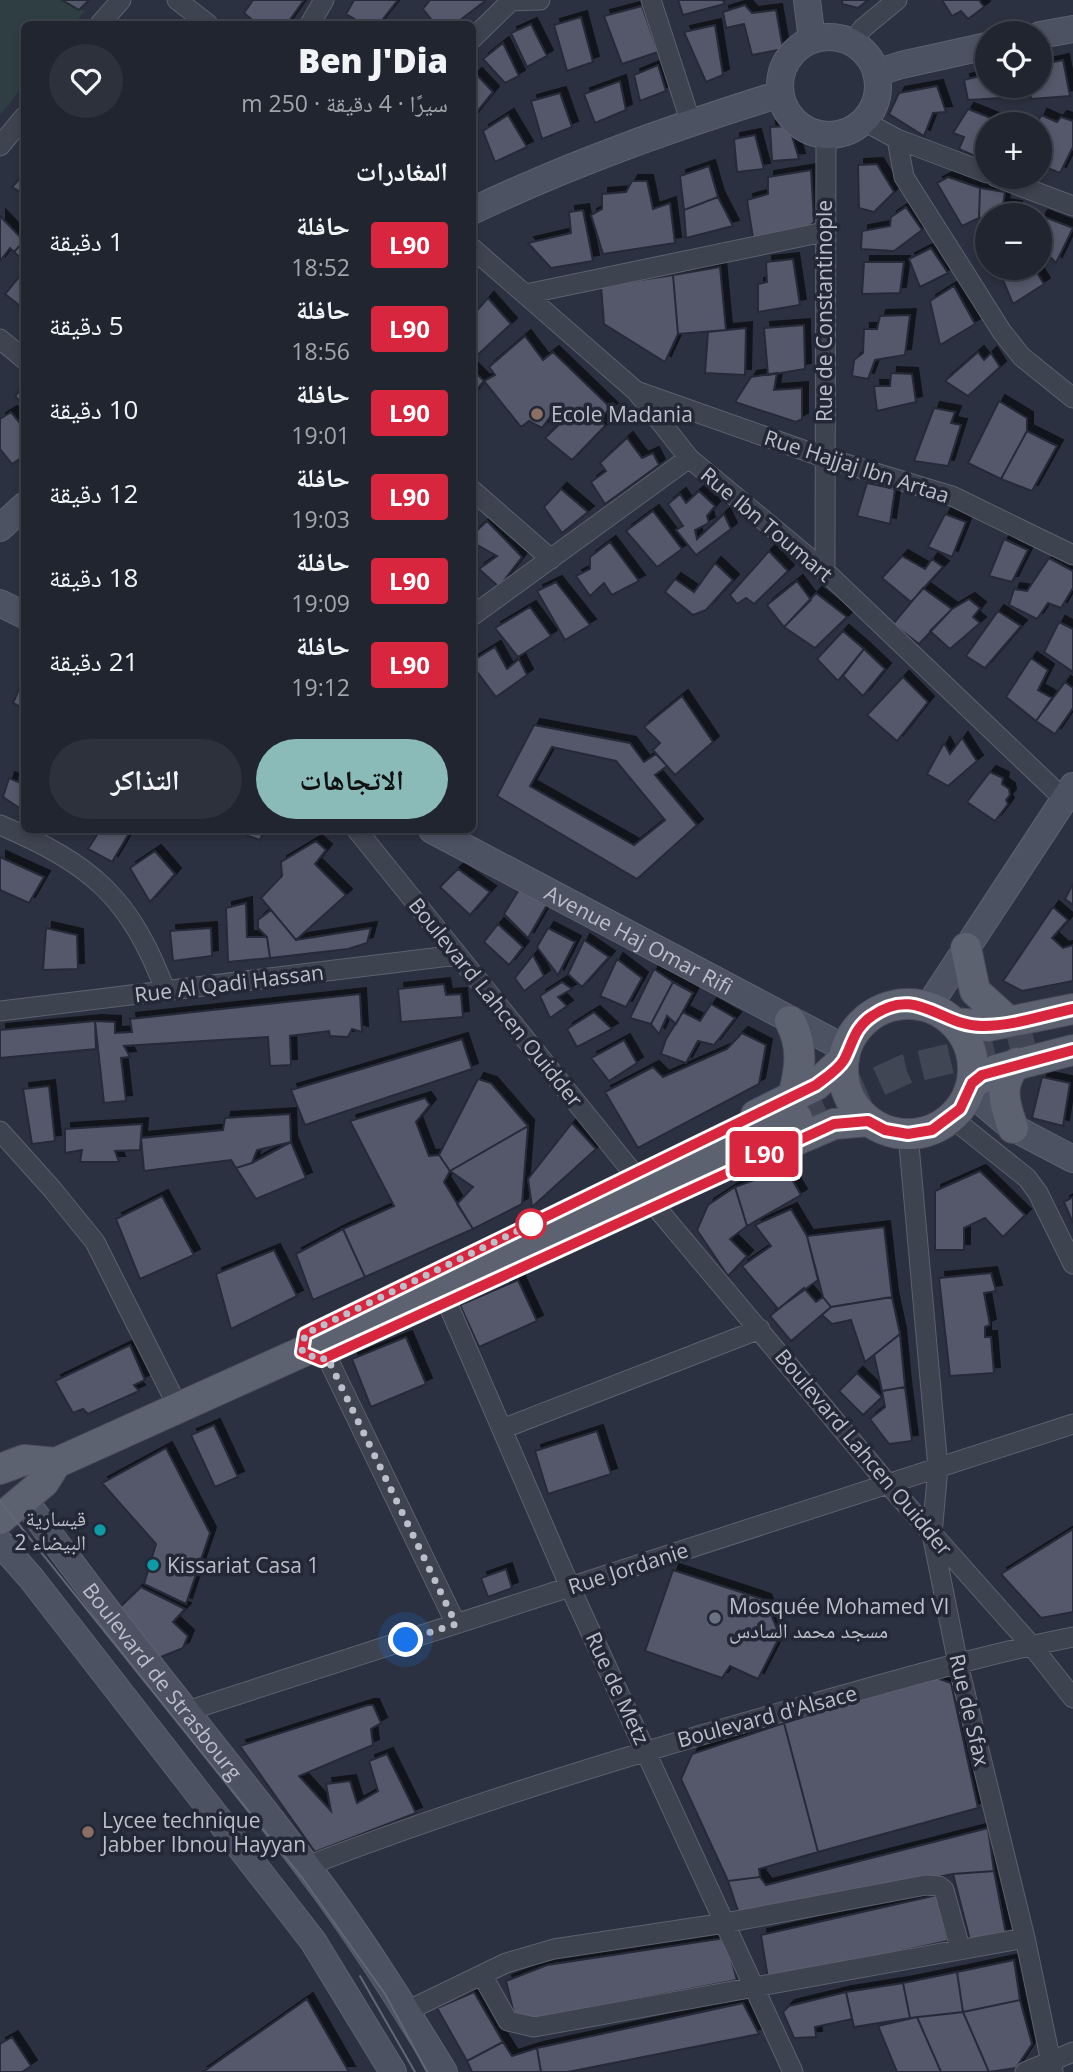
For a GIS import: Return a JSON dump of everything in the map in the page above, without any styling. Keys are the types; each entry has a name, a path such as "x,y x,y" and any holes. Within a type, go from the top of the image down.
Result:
{"main road":[{"path":"966,948 975,991 1009,1022"},
{"path":"314,1355 795,1107 845,1054 857,1029 874,1014 895,1006 928,1007 955,1023 981,1026 1073,1009"},
{"path":"789,1021 796,1033 800,1051 795,1107"},
{"path":"955,1023 971,1051 971,1087"},
{"path":"845,1054 846,1089 855,1107 868,1121 885,1130 908,1134 932,1130 952,1118 971,1087 982,1075 1073,1030"},
{"path":"1013,1128 1003,1091 1009,1072 1026,1051 1073,1050"},
{"path":"314,1355 305,1334 634,1174 795,1107"},
{"path":"24,1499 0,1469 24,1460 56,1463 178,1406 447,1302 834,1124 868,1121"},
{"path":"0,1519 44,1482 56,1463"}],"street":[{"path":"103,21 121,0"},
{"path":"177,0 204,21"},
{"path":"312,21 324,0"},
{"path":"476,35 511,1 540,0"},
{"path":"651,0 691,122"},
{"path":"807,0 812,40"},
{"path":"851,43 863,28 897,0"},
{"path":"1052,33 1073,29"},
{"path":"834,38 851,43 867,56 876,73 877,94 864,121 846,132 826,135 809,131 796,122 786,110 780,94 781,76 788,60 812,40 834,38"},
{"path":"876,73 975,49"},
{"path":"476,209 545,177 691,122 780,94"},
{"path":"864,121 897,139 975,168"},
{"path":"0,146 21,122"},
{"name":"Rue de Constantinople","path":"825,571 823,457 826,135"},
{"path":"897,139 904,177 1002,332 1022,357 1073,398"},
{"path":"1029,189 1073,205"},
{"path":"526,294 824,232"},
{"name":"Rue Ibn Toumart","path":"476,251 636,391 688,458 825,571 1069,793"},
{"path":"0,339 21,356"},
{"name":"Rue Hajjaj Ibn Artaa","path":"636,391 823,457 952,496 1073,555"},
{"path":"476,613 688,458"},
{"path":"476,494 551,559"},
{"path":"0,528 21,509"},
{"path":"0,603 21,614"},
{"path":"928,1007 1069,793"},
{"path":"0,825 69,859 113,896 143,936 166,992"},
{"name":"Boulevard Lahcen Ouidder","path":"359,833 634,1174"},
{"name":"Avenue Haj Omar Rifi","path":"438,833 789,1021 845,1054"},
{"name":"Rue Al Qadi Hassan","path":"0,1011 458,954"},
{"path":"971,1087 993,1114 1013,1128 1073,1158"},
{"path":"952,1118 1027,1178 1038,1193 1073,1264"},
{"path":"0,1131 95,1242 178,1406"},
{"name":"Rue de Sfax","path":"908,1134 938,1468 932,1534 958,1664 1025,1938 1052,2066"},
{"name":"Boulevard Lahcen Ouidder","path":"655,1206 888,1484 1031,1645 1073,1698"},
{"name":"Rue de Metz","path":"447,1302 570,1587 647,1749 793,2072"},
{"path":"502,1429 760,1329"},
{"path":"314,1355 456,1624"},
{"name":"Rue Jordanie","path":"184,1712 1073,1424"},
{"name":"Boulevard de Strasbourg","path":"24,1499 184,1712 307,1866 407,2011 444,2072"},
{"name":"Boulevard de Strasbourg","path":"0,1543 31,1578 313,1941 393,2072"},
{"name":"Boulevard d'Alsace","path":"307,1866 458,1809 647,1749 958,1664 1073,1637"},
{"path":"407,2011 506,1963 554,1949 725,1923 933,1885 944,1890 960,1948"},
{"path":"482,1975 504,2016 514,2025 524,2027 562,2023 1025,1938"},
{"path":"1025,2072 1052,2066 1073,2052"}],"shaded area":[{"path":"0,0 62,0 85,11 77,21 21,21 21,89 0,115"}],"building":[{"path":"62,0 89,0 79,10"},
{"path":"253,0 304,0 289,21 253,21 244,13"},
{"path":"354,0 397,1 381,21 358,21 346,14"},
{"path":"430,0 485,1 459,21 433,21 423,9"},
{"path":"678,0 723,0 724,4 683,15"},
{"path":"842,0 868,0 858,8 842,4"},
{"path":"942,0 979,0 984,7 968,19 961,11 952,16"},
{"path":"745,5 752,13 776,10 783,49 752,55 744,24 726,28 723,12"},
{"path":"642,6 658,52 622,64 604,16"},
{"path":"581,17 593,62 567,71 554,25"},
{"path":"531,24 547,56 527,67 511,33"},
{"path":"715,25 723,75 706,82 684,32"},
{"path":"503,43 519,76 505,83 483,59"},
{"path":"1063,60 1070,96 1052,97 1052,62"},
{"path":"658,65 666,91 640,101 634,75"},
{"path":"476,74 493,92 476,113"},
{"path":"975,77 975,98 1001,98 968,100 964,80"},
{"path":"620,81 626,110 595,123 584,94"},
{"path":"937,86 946,112 933,113 924,136 889,114 899,93"},
{"path":"560,93 572,127 542,139 531,101"},
{"path":"968,109 976,112 975,156 959,149 964,137 953,133"},
{"path":"508,115 527,147 495,162 483,131"},
{"path":"1061,117 1073,121 1073,147 1060,173 1052,170 1052,120 1057,122"},
{"path":"789,126 799,159 772,161 770,127"},
{"path":"755,135 764,169 737,172 734,139"},
{"path":"877,164 894,192 874,212 859,208 858,165"},
{"path":"709,166 718,197 684,210 680,176"},
{"path":"811,170 814,222 801,233 753,238 747,200 768,194 768,177"},
{"path":"21,177 21,192 12,187"},
{"path":"948,177 980,189 980,203 975,203 975,220 962,226 937,183"},
{"path":"632,181 647,181 653,209 670,203 675,243 603,254 591,215 602,209 602,194 626,192"},
{"path":"980,189 1005,192 1003,203 980,203"},
{"path":"718,197 733,226 686,238 684,210"},
{"path":"906,207 922,230 894,251 861,249 862,231 890,226 891,217"},
{"path":"583,210 593,261 551,268 528,243 571,233 569,212"},
{"path":"0,216 21,238 21,244 14,252 10,248 0,261"},
{"path":"1052,220 1073,228 1056,263 1052,259"},
{"path":"21,244 21,258 14,252"},
{"path":"931,248 948,273 920,287 909,259"},
{"path":"793,259 800,305 758,312 758,284 767,282 766,262"},
{"path":"864,262 904,262 900,293 862,294"},
{"path":"720,267 726,330 678,334 673,275"},
{"path":"21,275 21,307 5,294"},
{"path":"673,275 678,334 665,362 604,324 601,286"},
{"path":"1003,280 1042,280 1044,284 1013,304"},
{"path":"954,286 975,324 940,345 930,301"},
{"path":"488,298 511,324 476,356 476,312"},
{"path":"910,315 905,355 875,360 868,379 852,376 854,360 863,353 864,329 877,329 880,316"},
{"path":"804,325 805,369 768,375 764,328"},
{"path":"746,328 745,375 705,373 708,332"},
{"path":"525,336 543,360 553,352 612,409 598,417 605,426 572,460 545,438 567,417 555,410 542,428 529,421 521,427 484,381 495,375 489,367"},
{"path":"978,352 984,360 991,353 1000,367 968,396 945,381"},
{"path":"476,373 484,381 476,390"},
{"path":"777,373 774,390 802,388 802,419 796,422 735,402 751,377"},
{"path":"891,373 912,374 916,402 877,411 874,386 890,386"},
{"path":"21,389 21,403 15,396"},
{"path":"999,401 1027,418 1027,431 1001,479 968,463"},
{"path":"934,408 955,412 951,423 961,425 948,466 914,461"},
{"path":"11,412 21,424 21,458 12,464 0,449 0,419"},
{"path":"1027,431 1057,446 1032,491 1001,479"},
{"path":"627,438 642,458 653,453 659,465 605,504 591,482 606,471 600,463"},
{"path":"867,483 895,489 890,524 857,516"},
{"path":"561,489 588,512 562,533 544,507"},
{"path":"699,491 715,506 707,516 709,523 695,530 697,539 724,514 731,529 696,555 676,530 683,526 668,504 680,494 686,503"},
{"path":"653,511 682,549 657,567 626,531"},
{"path":"945,514 966,522 952,557 928,547"},
{"path":"487,521 522,557 499,587 479,569 497,556 476,544 476,531"},
{"path":"1004,539 1028,550 1012,582 989,576"},
{"path":"610,542 639,581 612,595 604,583 590,596 576,576 590,569 590,557"},
{"path":"769,551 788,571 754,604 746,598 737,604 730,595"},
{"path":"902,556 925,569 932,559 943,567 911,602 882,578"},
{"path":"1049,558 1073,571 1073,588 1061,608 1048,603 1037,619 1009,605 1014,589 1027,591"},
{"path":"715,563 733,580 706,610 693,615 665,592 675,579 694,592"},
{"path":"797,581 811,600 784,627 767,605"},
{"path":"556,582 590,625 565,640 537,591"},
{"path":"923,588 952,609 919,644 893,624"},
{"path":"816,593 847,617 815,648 784,627"},
{"path":"969,599 980,608 973,617 980,623 950,649 930,631 952,609"},
{"path":"530,607 551,636 518,657 495,628"},
{"path":"998,611 1021,626 985,668 966,656"},
{"path":"1059,622 1073,629 1073,672 1044,652"},
{"path":"843,631 864,649 838,681 817,659"},
{"path":"495,647 507,669 519,659 527,675 496,697 476,670 476,659"},
{"path":"864,649 885,669 863,696 843,676"},
{"path":"1031,658 1048,670 1038,690 1052,698 1036,721 1006,697"},
{"path":"903,677 928,702 897,741 867,715"},
{"path":"1065,682 1073,688 1073,708 1055,734 1036,721"},
{"path":"21,684 21,707 13,703"},
{"path":"682,696 713,742 675,775 653,750 660,743 644,727"},
{"path":"534,725 630,743 644,762 656,754 667,766 655,775 697,825 637,879 497,796","holes":["552,747 616,761 665,820 634,845 530,786"]},
{"path":"962,738 977,761 948,786 927,774 944,743 950,754"},
{"path":"990,772 1003,778 1002,784 1009,789 1010,795 1006,800 1008,804 995,821 967,802"},
{"path":"21,773 21,809 3,797 9,778 18,782"},
{"path":"98,833 129,833 112,862 88,849"},
{"path":"249,833 263,833 260,840 248,836"},
{"path":"316,841 326,850 315,864 346,895 296,940 261,898 282,876 281,862"},
{"path":"155,851 175,874 150,902 130,868"},
{"path":"0,857 44,877 29,903 0,890"},
{"path":"458,869 490,892 470,915 440,887"},
{"path":"1073,884 1073,905 1065,899"},
{"path":"520,888 547,905 528,938 504,914"},
{"path":"246,903 247,937 267,937 270,958 228,962 226,908"},
{"path":"1053,907 1068,920 1052,938 1063,948 1073,945 1073,981 1022,991 1003,981"},
{"path":"271,910 296,940 371,928 367,943 348,949 270,958 267,937 258,928 258,920"},
{"path":"498,924 523,947 509,965 484,942"},
{"path":"46,928 77,935 78,969 43,970"},
{"path":"211,928 212,956 173,961 170,931"},
{"path":"548,928 575,942 558,975 537,947"},
{"path":"584,940 609,957 582,987 568,974"},
{"path":"533,955 544,976 524,991 515,978"},
{"path":"617,959 642,978 626,1007 600,996"},
{"path":"654,969 673,982 651,1024 630,1018"},
{"path":"562,982 572,989 558,997 567,1006 550,1018 540,996"},
{"path":"673,982 693,993 676,1024 667,1016 659,1034 651,1024"},
{"path":"444,984 446,995 461,994 463,1017 401,1022 398,989"},
{"path":"360,994 362,1032 352,1029 348,1037 330,1036 329,1031 290,1036 291,1065 270,1066 268,1037 124,1046 130,1057 121,1058 126,1101 104,1103 95,1021 115,1022 115,1033 132,1032 130,1019"},
{"path":"711,1004 735,1018 714,1045 698,1041 686,1063 661,1054 666,1039 683,1012 700,1021"},
{"path":"594,1012 612,1029 577,1047 567,1029"},
{"path":"95,1021 96,1049 0,1058 0,1030"},
{"path":"742,1033 766,1045 759,1084 638,1148 605,1092 653,1067 663,1077 727,1049"},
{"path":"462,1039 472,1069 305,1125 291,1090"},
{"path":"624,1040 637,1063 609,1081 591,1058"},
{"path":"1042,1077 1070,1083 1063,1126 1032,1118"},
{"path":"478,1079 491,1083 528,1126 450,1171 439,1155"},
{"path":"49,1086 55,1141 32,1144 23,1089"},
{"path":"425,1098 430,1105 416,1122 429,1156 439,1155 450,1171 444,1182 473,1229 365,1277 343,1229 394,1206 350,1121"},
{"path":"290,1114 291,1142 257,1150 252,1163 236,1168 231,1160 144,1171 141,1138 223,1130 225,1118"},
{"path":"572,1123 596,1149 532,1207 528,1179"},
{"path":"142,1124 140,1150 115,1151 119,1162 80,1162 82,1150 65,1153 65,1129"},
{"path":"528,1126 522,1204 473,1229 457,1204 473,1187 450,1171"},
{"path":"291,1142 306,1178 256,1199 236,1168 252,1163"},
{"path":"786,1169 801,1195 747,1226 735,1187"},
{"path":"980,1171 1025,1215 1003,1237 985,1218 964,1228 964,1250 935,1250 935,1191"},
{"path":"735,1187 747,1226 730,1239 747,1256 728,1276 697,1230 708,1205"},
{"path":"162,1196 194,1255 140,1279 116,1219"},
{"path":"1073,1197 1073,1223 1064,1202"},
{"path":"791,1209 807,1236 818,1280 778,1309 742,1266 771,1246 755,1225"},
{"path":"884,1227 892,1297 831,1307 823,1297 807,1236"},
{"path":"343,1229 365,1277 313,1300 296,1254"},
{"path":"274,1250 297,1296 231,1329 216,1274"},
{"path":"991,1273 996,1291 984,1293 990,1325 985,1327 985,1337 991,1337 994,1373 950,1376 939,1278"},
{"path":"518,1280 537,1321 479,1347 460,1305"},
{"path":"804,1288 816,1302 823,1297 831,1307 791,1341 770,1316"},
{"path":"892,1297 900,1334 865,1362 851,1320 832,1324 822,1315 831,1307"},
{"path":"900,1334 905,1387 882,1391 874,1355"},
{"path":"406,1337 426,1384 371,1407 352,1359"},
{"path":"130,1345 145,1380 134,1385 139,1391 88,1414 83,1409 73,1413 55,1381"},
{"path":"857,1373 882,1397 863,1415 839,1391"},
{"path":"905,1387 912,1441 889,1444 870,1419 885,1407 882,1391"},
{"path":"214,1425 238,1477 215,1487 191,1435"},
{"path":"597,1431 611,1474 548,1494 535,1451"},
{"path":"166,1448 210,1533 186,1604 144,1584 156,1544 102,1483"},
{"path":"1073,1529 1073,1612 1041,1618 1001,1574"},
{"path":"506,1569 512,1588 488,1597 481,1578"},
{"name":"Mosquée Mohamed VI مسجد محمد السادس","path":"673,1570 765,1600 780,1636 758,1679 730,1666 722,1678 645,1651"},
{"path":"141,1587 185,1609 173,1622 188,1636 183,1648 156,1659 117,1610"},
{"path":"931,1676 951,1683 978,1808 818,1852 784,1723"},
{"path":"373,1705 381,1723 371,1729 373,1745 299,1776 331,1811 326,1784 350,1781 357,1803 378,1791 369,1761 387,1754 416,1813 315,1852 240,1746"},
{"path":"784,1723 818,1852 759,1869 760,1877 728,1881 681,1779 692,1754"},
{"path":"988,1828 994,1871 953,1874 740,1917 728,1881 760,1877 766,1885"},
{"path":"994,1871 1006,1934 971,1944 953,1874"},
{"path":"937,1895 948,1941 768,1979 761,1935"},
{"path":"725,1938 737,1980 516,2022 506,1981 547,1965"},
{"path":"1014,1960 1020,2000 963,2012 957,1972"},
{"path":"957,1972 963,2012 910,2018 903,1983"},
{"path":"903,1983 910,2018 854,2027 846,1992"},
{"path":"474,1992 503,2042 467,2061 437,2008"},
{"path":"846,1992 852,2019 815,2027 816,2037 794,2038 783,2012 789,2006"},
{"path":"307,1999 349,2072 203,2072"},
{"path":"1020,2000 1032,2044 1016,2068 989,2072 963,2012"},
{"path":"743,2003 759,2034 568,2072 541,2072 537,2048"},
{"path":"963,2012 989,2072 941,2072 917,2017"},
{"path":"917,2017 941,2072 897,2072 878,2026"},
{"path":"12,2037 31,2066 22,2072 0,2072 0,2044"},
{"path":"503,2042 512,2056 537,2048 541,2072 472,2072 467,2061"}],"tunnel":[{"path":"797,1118 906,1069 1034,1039"}],"tram line":[{"path":"0,1501 303,1879 385,1994 427,2072"},
{"path":"360,1976 415,2072"}],"bus line":[{"name":"L90","path":"1073,1009 996,1025 968,1026 955,1023 939,1011 928,1007 906,1004 884,1009 857,1029 850,1039 844,1059 816,1085 305,1334 302,1352 321,1360 834,1124 852,1120 868,1121 885,1130 908,1134 932,1130 952,1118 965,1101 972,1083 982,1075 1017,1063 1073,1050"}],"place":[{"name":"Ecole Madania","path":"537,414"},
{"name":"قيسارية البيضاء 2","path":"100,1530"},
{"name":"Kissariat Casa 1","path":"153,1565"},
{"name":"Mosquée Mohamed VI مسجد محمد السادس","path":"715,1618"},
{"name":"Lycee technique Jabber Ibnou Hayyan","path":"88,1832"}],"route":[{"path":"406,1640 456,1624 327,1357 321,1360 302,1352 305,1334 540,1220 531,1224"}]}
